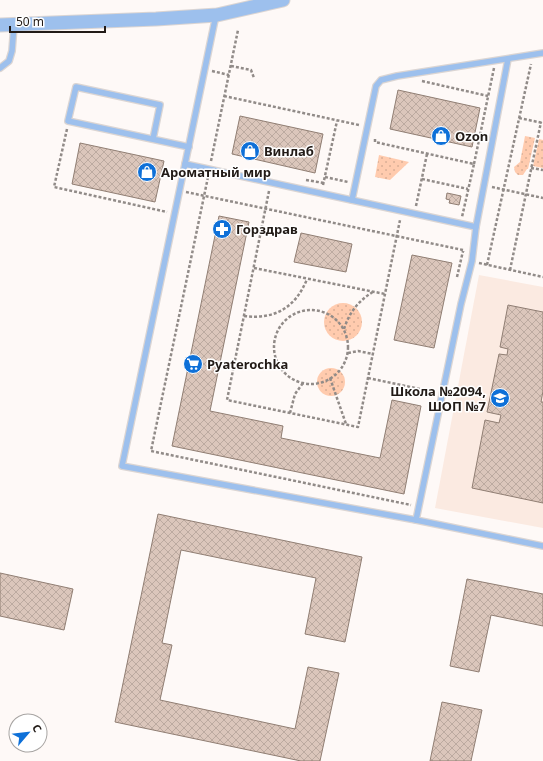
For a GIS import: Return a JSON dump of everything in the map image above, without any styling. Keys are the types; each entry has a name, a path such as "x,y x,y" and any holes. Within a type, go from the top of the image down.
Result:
{"street":[{"path":"0,25 156,19 216,15 283,0"}],"lane":[{"path":"216,15 122,466 416,520 543,546"},
{"path":"0,68 9,61 12,51 14,24"},
{"path":"352,200 376,86 381,80 390,77 543,53"},
{"path":"416,520 472,261 476,227 508,59"},
{"path":"153,139 160,105 76,87 68,121 189,147"},
{"path":"185,164 476,227"}],"path":[{"path":"238,30 151,451 418,507"},
{"path":"488,265 532,55"},
{"path":"474,164 496,60"},
{"path":"231,66 250,70 254,78"},
{"path":"205,70 229,75"},
{"path":"420,81 488,96"},
{"path":"510,270 542,123 519,118"},
{"path":"68,121 54,187 175,213"},
{"path":"321,194 337,121"},
{"path":"414,214 427,154"},
{"path":"531,168 543,170"},
{"path":"325,177 355,184"},
{"path":"422,179 468,189"},
{"path":"461,224 470,182 543,198"},
{"path":"271,183 227,400 358,427 402,211"},
{"path":"180,191 463,250 472,261 543,277"},
{"path":"254,268 385,294"},
{"path":"244,316 264,317 283,310 298,296 307,279"},
{"path":"344,329 352,310 373,292"},
{"path":"307,310 315,310 331,315 344,329 348,342 348,353 343,366 338,373 330,378 316,383 303,383 285,373 276,359 274,343 280,327 291,315 307,310"},
{"path":"348,353 358,352 373,354"},
{"path":"330,378 346,424"},
{"path":"368,378 434,392"},
{"path":"290,413 295,394 303,383"}],"shaded area":[{"path":"525,136 535,138 528,169 523,175 518,175 515,172 514,167 520,162"},
{"path":"539,139 543,140 543,168 533,166"},
{"path":"379,155 409,162 390,180 375,177"},
{"name":"Школа №2094, ШОП №7","path":"479,275 543,287 543,528 435,508"},
{"path":"339,303 347,303 357,308 361,315 361,329 357,336 347,341 339,341 329,336 327,333 324,326 324,318 329,308 332,306"},
{"path":"331,368 341,372 345,382 341,392 331,396 321,392 317,382 321,372"}],"building":[{"path":"398,90 480,108 472,147 390,129"},
{"path":"240,116 323,134 315,173 232,154"},
{"path":"80,143 164,161 155,202 72,184"},
{"path":"447,193 461,196 459,205 449,203 450,200 446,199"},
{"path":"219,216 249,222 210,411 283,426 281,438 380,458 392,400 421,406 404,494 172,446"},
{"path":"301,233 352,244 346,272 294,262"},
{"path":"412,255 452,263 434,348 394,340"},
{"path":"508,305 543,312 543,391 541,402 543,402 543,503 472,488 485,420 499,423 501,415 487,412 499,354 507,355 508,349 500,347"},
{"path":"158,514 362,557 345,642 305,634 316,578 181,550 162,643 172,645 160,700 295,729 308,667 339,673 320,761 301,761 115,722"},
{"path":"0,573 73,589 64,630 0,616"},
{"path":"467,579 543,594 543,626 491,615 479,672 450,666"},
{"path":"442,702 482,710 471,761 430,761"}],"place":[{"name":"Ozon","path":"441,136"},
{"name":"Винлаб","path":"250,151"},
{"name":"Ароматный мир","path":"147,172"},
{"name":"Горздрав","path":"222,229"},
{"name":"Pyaterochka","path":"193,364"},
{"name":"Школа №2094, ШОП №7","path":"500,398"}]}
